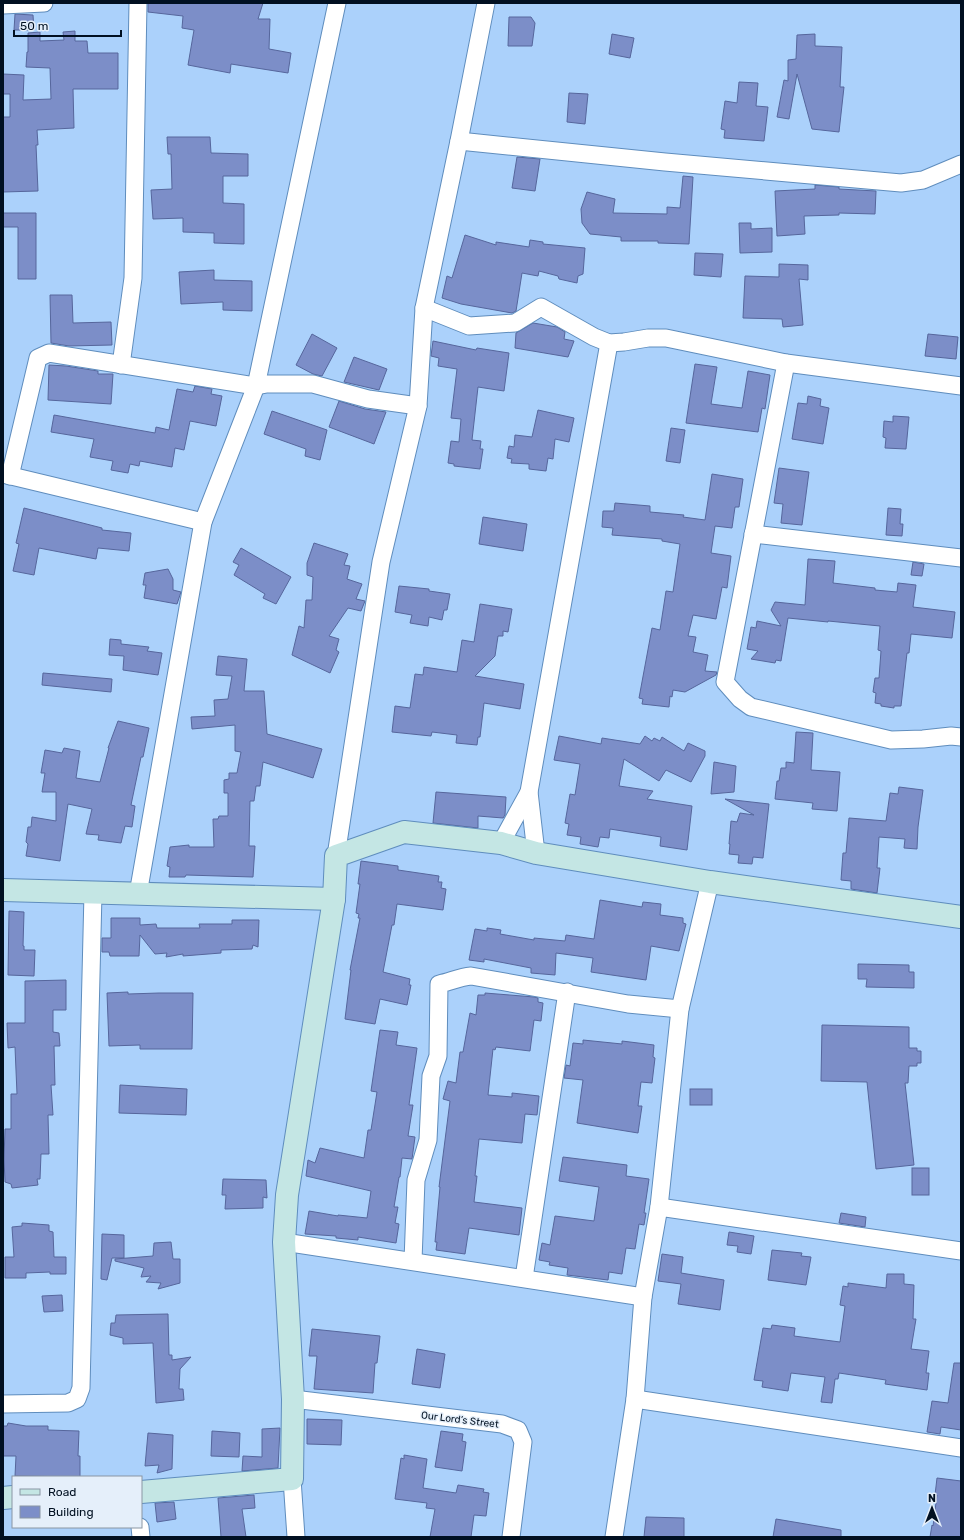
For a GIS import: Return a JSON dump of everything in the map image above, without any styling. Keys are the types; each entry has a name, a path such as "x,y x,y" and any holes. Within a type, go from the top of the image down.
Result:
{"street":[{"path":"3,5 44,3"},
{"path":"120,365 133,278 138,3"},
{"path":"138,894 203,522 256,386 337,3"},
{"path":"296,1537 292,1480 293,1399 284,1242 287,1195 334,899 336,856 381,562 418,406 424,308 486,3"},
{"path":"459,140 665,162 902,183 923,180 961,164"},
{"path":"424,308 469,326 515,323 541,307 594,337 609,343 648,338 666,338 786,363 961,386"},
{"path":"536,853 529,792 609,343"},
{"path":"203,522 7,475 38,358 49,353 256,386 267,384 313,384 368,399 418,406"},
{"path":"786,363 725,682 740,699 751,706 891,740 961,736"},
{"path":"753,534 961,558"},
{"path":"501,843 529,792"},
{"path":"336,856 404,832 501,843 536,853 710,882 961,917"},
{"path":"614,1537 635,1399 643,1296 659,1207 680,1009 710,882"},
{"path":"3,890 334,899"},
{"path":"3,1404 68,1402 76,1399 81,1388 94,893"},
{"path":"413,1261 416,1180 428,1140 431,1076 438,1056 438,984 451,982 459,977 471,976 628,1004 680,1009"},
{"path":"524,1278 567,992"},
{"path":"659,1207 961,1251"},
{"path":"284,1242 643,1296"},
{"name":"Our Lord’s Street","path":"293,1399 502,1424 518,1430 523,1442 511,1537"},
{"path":"635,1399 961,1448"},
{"path":"142,1492 292,1480"}],"building":[{"path":"148,3 263,3 258,19 270,19 269,49 291,53 288,73 231,64 230,73 188,65 194,30 182,28 183,16 148,12"},
{"path":"15,14 33,15 34,30 14,30"},
{"path":"509,17 531,17 535,23 532,46 508,46"},
{"path":"75,31 75,41 87,41 88,53 118,53 118,89 73,89 74,128 37,130 38,145 36,145 38,191 3,192 3,117 10,117 10,94 3,94 3,74 24,75 23,100 51,99 50,68 26,67 28,33 40,32 40,41 64,40 63,32"},
{"path":"612,34 634,38 630,58 609,54"},
{"path":"815,34 815,46 842,47 840,87 844,87 839,132 812,129 797,74 789,119 777,117 784,80 788,81 788,60 796,59 797,35"},
{"path":"739,82 758,83 756,106 768,107 764,141 724,138 725,130 721,129 725,101 737,103"},
{"path":"569,93 588,94 585,124 567,122"},
{"path":"167,137 210,137 211,153 248,154 248,176 223,176 223,203 244,204 244,244 214,243 214,233 183,232 183,218 153,219 151,190 172,189 171,154 168,154"},
{"path":"517,157 540,159 535,191 512,188"},
{"path":"683,176 693,177 689,244 658,243 658,241 621,241 621,237 590,234 582,223 581,209 587,192 615,199 613,213 667,214 667,207 680,208"},
{"path":"815,185 839,187 839,189 876,191 875,214 839,213 839,215 804,216 805,234 777,236 775,191 815,189"},
{"path":"3,213 36,213 36,279 18,279 18,227 3,227"},
{"path":"739,223 751,223 751,229 772,228 772,252 740,253"},
{"path":"465,235 496,245 496,242 529,247 530,240 543,242 543,244 585,248 583,274 578,276 577,283 559,279 558,276 539,271 538,276 522,273 516,311 512,313 461,304 442,298 447,276 452,278"},
{"path":"695,253 723,254 721,277 694,275"},
{"path":"779,264 808,265 808,280 799,279 803,325 783,327 782,319 743,318 745,276 779,277"},
{"path":"214,270 214,280 252,281 252,311 223,310 223,302 181,304 179,272"},
{"path":"50,295 72,295 73,323 111,322 112,345 69,346 51,343"},
{"path":"533,323 557,327 565,332 564,339 574,341 568,357 515,348 516,333"},
{"path":"312,334 337,348 322,376 313,374 296,365"},
{"path":"928,334 958,337 956,359 925,356"},
{"path":"433,341 476,350 477,348 509,353 504,391 478,387 472,440 481,441 480,449 483,449 480,469 454,466 454,464 448,463 451,441 459,442 461,419 451,418 457,369 438,366 439,358 431,356"},
{"path":"354,357 387,369 379,390 344,382"},
{"path":"695,364 717,367 711,404 742,408 748,371 770,375 765,409 762,408 758,432 686,423"},
{"path":"49,365 98,371 98,374 113,374 111,404 48,400"},
{"path":"195,386 212,389 211,394 222,396 216,426 190,421 184,450 175,448 172,467 140,461 139,466 130,464 128,473 111,470 113,461 90,457 94,439 51,432 54,415 155,433 156,427 169,430 177,389 193,392"},
{"path":"808,396 821,399 820,406 829,408 823,444 792,439 798,403 807,404"},
{"path":"339,401 365,409 386,412 374,444 329,427"},
{"path":"538,410 574,418 569,442 555,439 553,459 548,458 546,471 529,469 529,464 511,463 512,459 507,458 509,446 514,447 515,435 532,437"},
{"path":"272,411 327,430 320,460 305,456 306,449 264,434"},
{"path":"893,416 909,417 906,449 885,448 886,438 883,437 884,421 893,422"},
{"path":"671,428 685,430 680,463 666,461"},
{"path":"779,468 809,472 802,525 781,523 783,504 774,503"},
{"path":"712,474 743,479 739,507 735,507 732,528 715,526 711,553 731,556 727,588 722,587 716,619 693,615 688,636 696,637 693,652 708,655 705,671 717,672 716,675 685,692 673,690 672,697 670,696 669,707 642,704 643,699 639,698 652,628 660,630 666,591 673,592 680,544 662,541 662,539 612,535 613,528 602,527 603,511 614,511 615,503 650,506 650,512 684,515 683,517 705,520"},
{"path":"24,508 102,528 102,530 131,533 129,551 98,548 96,559 39,548 34,575 13,571 19,544 16,543"},
{"path":"888,508 901,509 900,524 903,524 902,536 886,535"},
{"path":"483,517 527,524 523,551 479,544"},
{"path":"314,543 348,554 344,565 350,566 347,579 362,584 356,599 365,601 361,611 348,608 329,636 339,639 336,650 339,652 330,673 292,655 299,626 304,628 306,600 312,600 313,577 307,575 307,563"},
{"path":"241,548 291,577 276,604 263,598 265,594 234,575 239,565 233,562"},
{"path":"808,559 835,561 833,583 897,592 898,583 916,585 913,607 955,612 952,638 911,634 909,653 907,653 901,706 894,706 894,708 881,706 881,704 875,703 876,693 873,692 875,678 879,678 881,651 878,650 880,626 788,618 781,661 776,660 775,663 751,659 758,651 747,649 751,627 756,628 757,621 781,626 771,610 775,602 805,605"},
{"path":"913,562 924,564 922,576 911,575"},
{"path":"168,569 173,579 173,590 181,592 177,604 144,598 146,585 143,585 145,573"},
{"path":"399,586 429,589 429,591 450,594 447,610 444,610 442,620 429,617 428,626 410,623 412,615 395,612"},
{"path":"480,604 512,609 508,632 503,631 503,636 498,636 495,656 475,676 524,684 520,709 484,703 480,737 478,737 477,745 456,743 457,735 432,732 431,736 392,732 395,706 410,708 415,674 423,675 424,667 457,672 462,640 474,642"},
{"path":"110,639 121,640 121,644 149,647 147,651 162,653 158,675 123,670 124,656 109,655"},
{"path":"218,656 247,659 244,691 264,691 267,734 322,749 313,778 263,762 260,786 256,786 254,801 250,801 249,846 255,846 253,877 186,875 185,877 169,877 170,867 167,866 170,847 189,845 189,847 214,847 213,819 218,819 219,816 228,816 228,793 224,793 224,780 229,779 229,773 237,773 241,752 235,751 235,725 192,729 191,717 215,716 214,700 228,699 232,676 216,675"},
{"path":"43,673 112,679 111,692 42,685"},
{"path":"118,721 149,728 131,805 135,806 132,827 125,826 121,843 98,840 99,835 86,834 92,809 68,804 60,861 26,856 28,827 31,827 32,817 56,821 56,792 42,792 45,773 41,773 45,750 62,753 64,748 80,751 76,778 100,782 108,748"},
{"path":"796,732 813,733 811,770 840,772 837,811 812,809 813,803 775,799 777,781 779,781 781,768 786,768 786,762 794,763"},
{"path":"559,736 601,744 602,738 640,744 645,736 652,741 654,738 660,741 662,737 684,751 688,743 705,751 705,756 691,782 666,770 659,781 624,759 619,786 653,791 647,799 692,806 687,850 660,846 661,837 610,829 609,838 600,837 598,847 580,844 581,837 567,835 569,824 565,823 570,794 575,795 580,764 554,760"},
{"path":"714,762 736,766 734,792 711,794"},
{"path":"899,787 923,790 918,827 917,849 904,848 905,839 879,837 877,868 880,868 877,893 851,889 851,881 841,880 843,853 846,853 849,818 886,821 890,793 898,794"},
{"path":"436,792 506,797 505,815 503,818 478,816 478,828 433,823"},
{"path":"725,799 769,804 763,858 753,857 752,864 738,863 739,855 729,854 729,844 731,821 737,822 740,813 754,815"},
{"path":"361,861 398,866 398,870 439,876 438,882 442,882 441,888 446,889 443,910 397,904 394,925 392,925 383,972 410,979 409,985 411,985 407,1005 380,999 375,1024 345,1019 350,970 360,918 358,918 359,914 356,913 360,884 358,884"},
{"path":"600,900 642,907 643,902 661,904 660,915 683,918 683,923 686,924 679,951 651,946 646,980 591,972 593,958 556,953 555,975 531,973 531,968 484,959 484,962 469,960 475,929 487,931 487,928 501,930 500,934 534,940 534,938 565,941 566,935 594,939"},
{"path":"9,911 24,912 23,946 24,950 35,950 34,976 8,975"},
{"path":"111,918 140,918 140,925 156,924 157,928 200,928 199,924 232,924 232,920 259,920 258,947 253,945 252,949 221,950 221,953 183,956 183,954 166,957 167,953 155,954 140,935 139,956 110,956 109,952 102,952 102,938 111,938"},
{"path":"858,964 909,965 909,972 914,972 914,988 866,987 867,979 858,979"},
{"path":"66,980 66,1010 53,1010 53,1032 59,1033 60,1046 54,1046 55,1085 51,1085 53,1115 48,1115 49,1154 41,1154 40,1179 37,1179 38,1185 12,1188 11,1184 5,1182 5,1129 11,1129 11,1094 17,1094 15,1047 8,1048 7,1023 25,1023 25,981"},
{"path":"128,992 128,994 193,993 192,1049 140,1049 140,1045 109,1046 107,993"},
{"path":"485,993 534,997 538,998 538,1002 543,1003 541,1021 534,1020 530,1051 496,1047 495,1050 493,1049 488,1095 512,1097 512,1093 539,1096 537,1115 525,1114 522,1143 479,1139 474,1202 522,1208 519,1235 469,1228 465,1254 436,1250 437,1242 435,1242 439,1187 450,1101 443,1099 448,1081 456,1083 460,1052 463,1052 470,1013 476,1015 478,995 485,995"},
{"path":"822,1025 909,1027 909,1048 917,1048 917,1051 921,1051 921,1063 917,1063 917,1066 909,1066 908,1083 905,1083 914,1165 876,1169 867,1082 821,1081"},
{"path":"380,1030 398,1032 396,1045 417,1048 409,1105 413,1105 408,1136 415,1137 412,1159 402,1158 394,1207 398,1207 395,1223 399,1224 396,1243 358,1237 358,1240 336,1238 336,1236 305,1234 309,1211 338,1216 367,1218 371,1191 306,1176 308,1160 315,1163 320,1148 364,1158 368,1130 371,1130 377,1092 371,1091"},
{"path":"583,1040 622,1044 622,1041 654,1045 653,1057 655,1058 652,1083 641,1082 638,1106 642,1106 638,1133 577,1123 583,1080 564,1078 566,1065 570,1066 573,1043 583,1044"},
{"path":"120,1085 187,1089 186,1115 119,1113"},
{"path":"690,1089 712,1089 712,1105 690,1105"},
{"path":"563,1157 627,1165 626,1176 649,1179 644,1213 646,1213 644,1225 639,1224 635,1249 626,1248 622,1274 609,1272 608,1280 567,1275 568,1268 549,1265 550,1262 539,1260 542,1243 550,1245 555,1216 594,1221 599,1187 559,1181"},
{"path":"912,1168 929,1168 929,1195 912,1195"},
{"path":"223,1179 266,1180 267,1198 263,1197 263,1208 225,1209 226,1195 222,1195"},
{"path":"841,1213 866,1217 865,1227 839,1223"},
{"path":"22,1223 49,1225 49,1231 53,1232 54,1257 66,1257 66,1274 50,1274 50,1272 26,1273 26,1278 5,1278 5,1257 14,1257 12,1227 22,1226"},
{"path":"729,1232 754,1236 751,1254 737,1252 738,1246 727,1245"},
{"path":"102,1234 124,1235 124,1258 112,1258 107,1280 101,1279"},
{"path":"171,1242 173,1259 180,1259 180,1283 158,1289 161,1283 146,1282 151,1276 141,1277 144,1268 115,1261 115,1259 153,1256 154,1243"},
{"path":"772,1250 802,1253 801,1256 811,1257 806,1285 768,1280"},
{"path":"662,1254 683,1257 681,1273 724,1280 720,1310 678,1304 681,1284 658,1281"},
{"path":"887,1274 904,1274 904,1284 914,1285 913,1319 916,1319 911,1349 929,1351 926,1373 929,1373 927,1390 885,1384 886,1380 839,1373 838,1379 835,1379 832,1403 821,1402 825,1377 791,1373 788,1391 762,1387 763,1381 754,1380 763,1328 771,1329 772,1325 795,1328 794,1336 840,1342 845,1306 840,1305 843,1286 848,1287 848,1283 886,1288"},
{"path":"62,1295 63,1311 44,1312 42,1296"},
{"path":"168,1314 169,1355 172,1355 172,1360 191,1357 180,1369 179,1389 183,1389 184,1400 156,1403 153,1343 123,1344 123,1338 110,1335 111,1323 115,1323 116,1315"},
{"path":"312,1329 380,1336 377,1363 375,1363 373,1393 314,1389 317,1356 309,1356"},
{"path":"417,1349 445,1354 440,1388 412,1384"},
{"path":"954,1363 961,1363 961,1430 941,1427 940,1434 927,1432 932,1401 948,1403"},
{"path":"307,1419 342,1420 341,1445 307,1444"},
{"path":"8,1423 26,1426 48,1426 48,1430 79,1431 78,1456 80,1456 80,1476 15,1476 16,1456 3,1456 3,1426 7,1426"},
{"path":"280,1428 278,1468 242,1471 243,1456 262,1457 262,1429"},
{"path":"212,1431 240,1433 239,1457 211,1456"},
{"path":"441,1431 463,1434 462,1441 466,1442 462,1471 435,1467"},
{"path":"148,1433 173,1435 172,1469 157,1473 159,1465 145,1466"},
{"path":"404,1455 427,1459 423,1488 456,1493 458,1485 484,1489 483,1492 489,1493 486,1516 474,1515 471,1537 430,1537 435,1509 426,1508 427,1503 395,1499 401,1458 404,1459"},
{"path":"937,1478 961,1481 961,1537 930,1537 937,1495 935,1495"},
{"path":"254,1495 255,1508 242,1509 246,1537 221,1537 218,1498"},
{"path":"174,1502 176,1519 157,1522 155,1503"},
{"path":"646,1517 684,1518 684,1537 644,1537"},
{"path":"776,1519 841,1530 841,1537 773,1537"}]}
